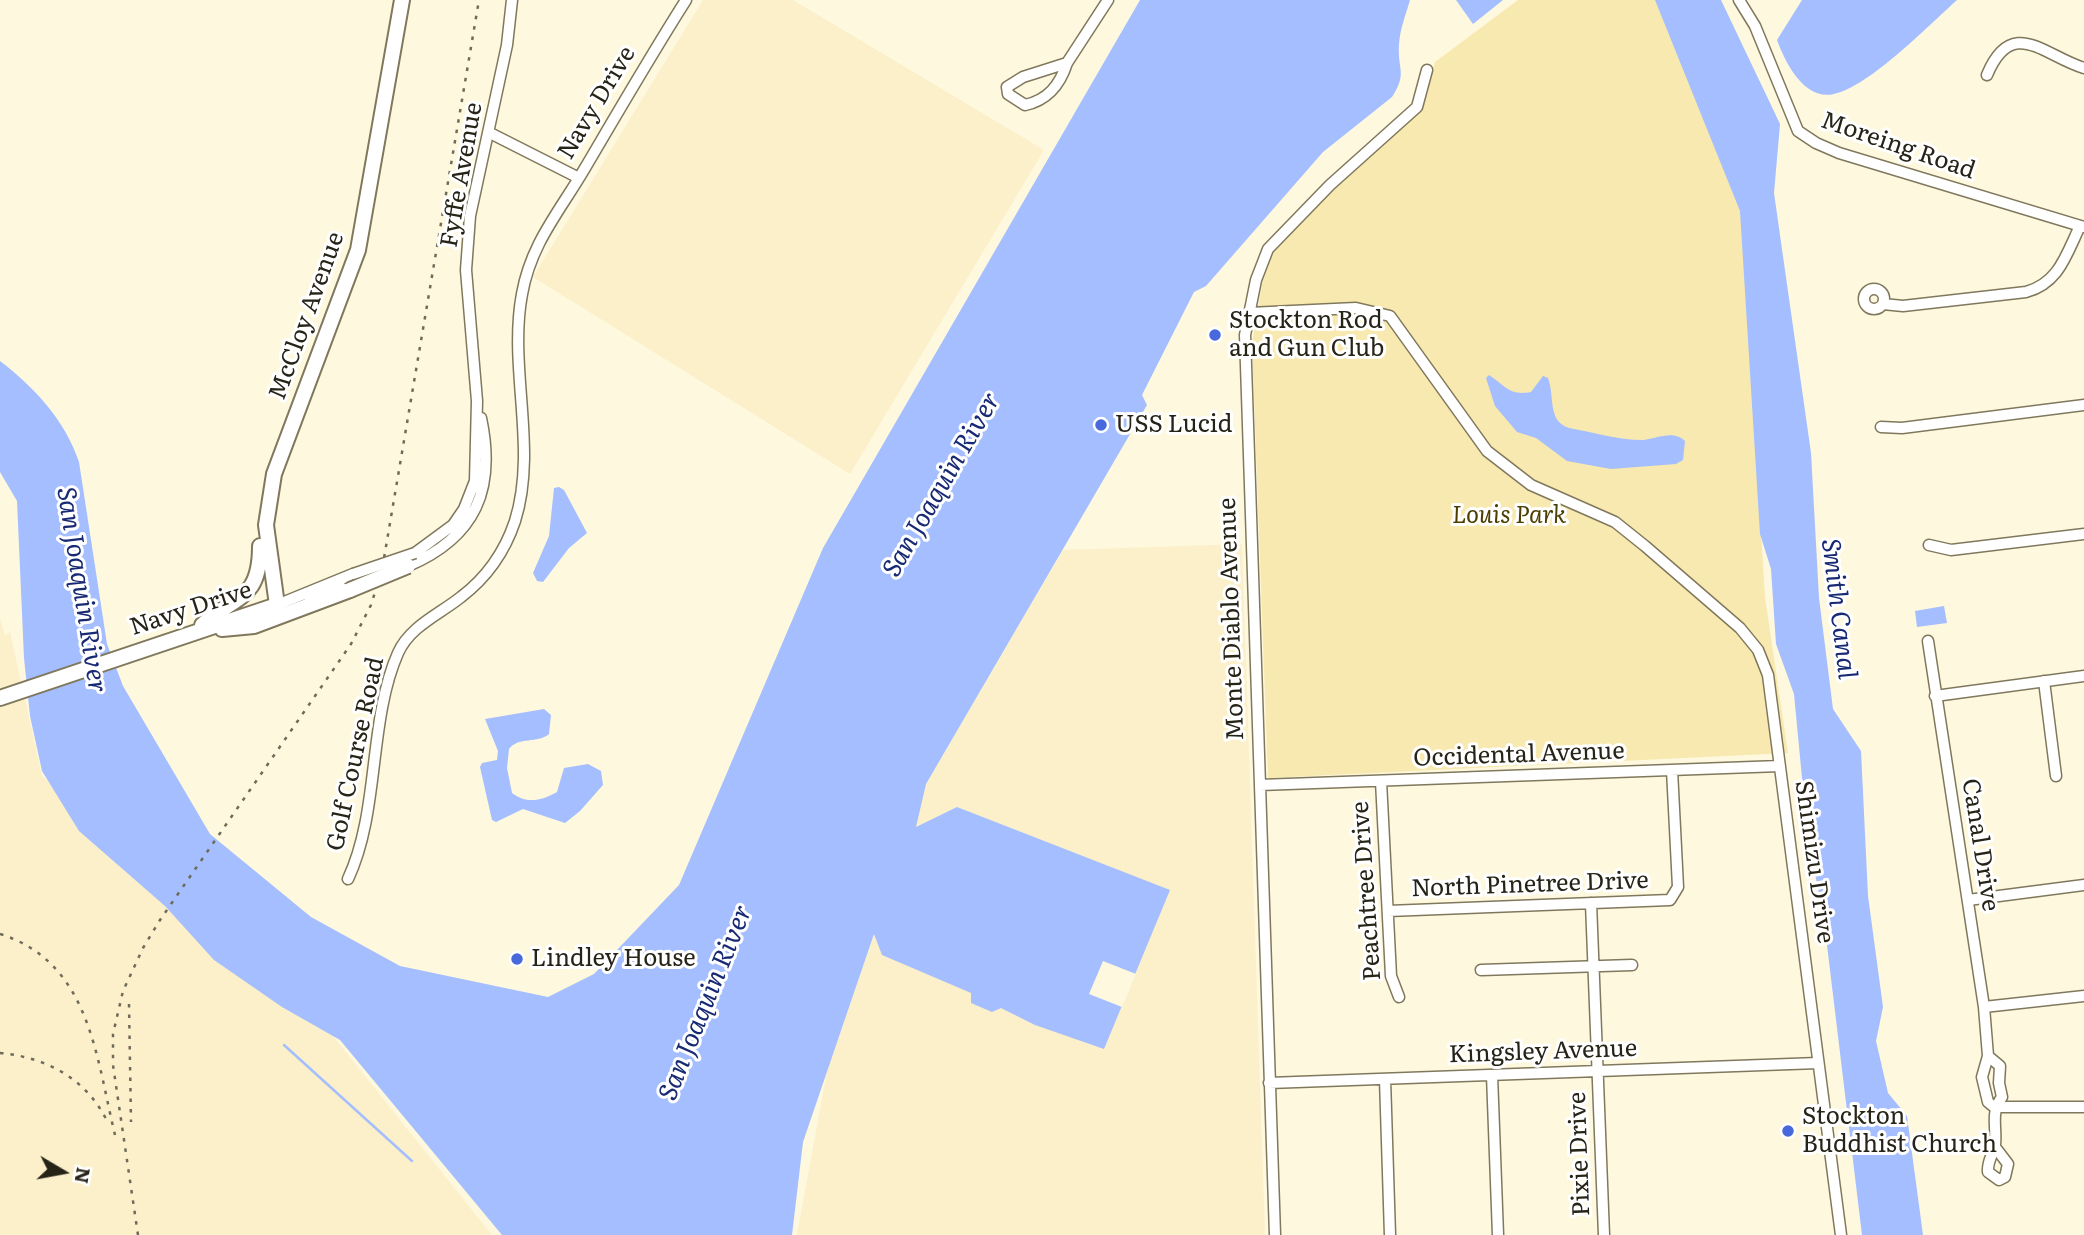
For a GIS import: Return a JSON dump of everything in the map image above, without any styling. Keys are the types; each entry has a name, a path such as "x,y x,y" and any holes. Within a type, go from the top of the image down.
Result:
{"street":[{"name":"McCloy Avenue","path":"277,605 267,525 274,474 358,250 402,0"},
{"name":"Fyffe Avenue","path":"412,561 453,525 470,495 477,466 477,401 466,270 470,216 490,134 507,46 512,0"},
{"name":"Navy Drive","path":"544,227 579,178 685,0"},
{"path":"1068,63 1015,81 1007,87 1008,94 1025,105 1046,97 1054,90 1108,0"},
{"name":"Moreing Road","path":"1739,0 1755,26 1793,122 1804,137 1839,152 2082,227"},
{"path":"1987,75 2002,51 2016,43 2034,45 2084,68"},
{"name":"Monte Diablo Avenue","path":"1275,1235 1244,351 1249,313 1262,259 1273,242 1417,107 1427,70"},
{"path":"490,134 579,178"},
{"name":"Golf Course Road","path":"348,879 359,856 386,697 399,651 424,622 460,598 487,573 501,553 516,517 522,453 519,314 527,274 544,227"},
{"path":"1883,304 1903,306 2026,292 2044,287 2055,275 2082,227"},
{"name":"Shimizu Drive","path":"1249,313 1356,308 1390,316 1487,451 1531,485 1615,522 1740,628 1758,650 1768,675 1841,1235"},
{"path":"1881,427 1902,428 2084,405"},
{"path":"196,631 211,617 239,601 251,587 260,567 263,493 287,437"},
{"path":"1929,545 1951,550 2084,534"},
{"path":"277,605 412,561"},
{"path":"196,631 254,626 351,583"},
{"name":"Navy Drive","path":"5,697 277,605"},
{"name":"Canal Drive","path":"1928,641 1984,1007 1988,1056 1982,1077 1986,1084 1988,1102 1994,1107"},
{"path":"1936,696 2084,676"},
{"path":"2044,681 2056,776"},
{"name":"Occidental Avenue","path":"1261,785 1780,766"},
{"name":"North Pinetree Drive","path":"1388,911 1665,902 1677,893 1672,770"},
{"name":"Peachtree Drive","path":"1381,781 1391,976 1399,998"},
{"path":"1968,900 2084,885"},
{"name":"Pixie Drive","path":"1591,904 1604,1235"},
{"path":"1481,971 1632,965"},
{"path":"1984,1007 2084,996"},
{"name":"Canal Drive","path":"1988,1056 2000,1066 2002,1097 1994,1107 1995,1147"},
{"name":"Kingsley Avenue","path":"1269,1083 1818,1063"},
{"path":"1492,1075 1498,1235"},
{"path":"1385,1079 1390,1235"},
{"path":"1986,1084 1999,1083"},
{"path":"1994,1107 2084,1108"}],"shaded area":[{"path":"703,0 793,0 1044,150 850,474 533,277"},
{"path":"1242,544 1265,1235 797,1235 827,1071 926,784 1063,550"},
{"path":"0,618 5,636 10,632 42,776 223,933 333,1036 492,1235 0,1235"}],"green space":[{"name":"Louis Park","path":"1518,0 1662,0 1741,205 1765,597 1788,753 1268,778 1252,343 1264,273 1281,234 1427,95 1435,62"}],"water":[{"name":"San Joaquin River","path":"1140,0 1410,0 1400,38 1401,76 1397,89 1392,97 1323,152 1206,286 1194,292 1142,395 1147,405 926,784 916,827 957,807 1170,890 1104,1049 1035,1025 1001,1008 992,1012 971,1003 971,993 882,955 874,934 803,1142 792,1235 502,1235 340,1040 282,1007 214,960 165,906 79,831 42,771 30,716 24,658 17,501 0,472 0,361 37,394 66,432 73,447 79,462 107,644 123,686 210,834 311,917 400,966 548,997 594,974 679,885 823,548"},
{"path":"1456,0 1503,0 1473,24"},
{"path":"1655,0 1721,0 1780,124 1774,193 1811,453 1819,598 1833,709 1861,751 1868,896 1883,1007 1876,1041 1888,1093 1907,1116 1923,1235 1862,1235 1823,912 1808,841 1794,694 1776,644 1771,569 1760,534 1740,211"},
{"path":"1802,0 1957,0 1881,68 1848,89 1823,95 1814,92 1797,78 1777,40"},
{"path":"1489,375 1518,393 1531,392 1543,376 1548,378 1553,408 1562,425 1633,440 1680,437 1685,441 1683,460 1676,464 1611,469 1567,461 1536,438 1517,432 1495,406 1486,378"},
{"path":"554,488 564,490 587,533 569,548 543,582 537,581 533,573 549,536"},
{"path":"1944,606 1947,623 1917,627 1915,611"},
{"path":"544,709 551,715 549,734 518,743 509,749 507,768 512,793 529,800 545,797 557,792 564,768 588,764 601,771 603,785 580,811 565,823 523,809 496,822 492,820 480,767 482,763 497,760 498,751 485,719"}],"pier":[{"path":"1103,961 1136,974 1122,1007 1089,994"}],"waterway":[{"path":"284,1045 412,1161"}],"railway":[{"path":"138,1235 113,1065 113,1034 123,991 143,948 160,920 351,644 371,605 382,570 479,0"},
{"path":"0,934 30,947 53,966 71,989 94,1045 115,1135"},
{"path":"129,1004 131,1122"},
{"path":"0,1053 33,1059 62,1072 88,1093 107,1121"}],"place":[{"name":"Stockton Rod and Gun Club","path":"1215,335"},
{"name":"USS Lucid","path":"1101,425"},
{"name":"Lindley House","path":"517,959"},
{"name":"Stockton Buddhist Church","path":"1788,1131"}],"water label":[{"name":"Smith Canal","path":"1838,609"}]}
